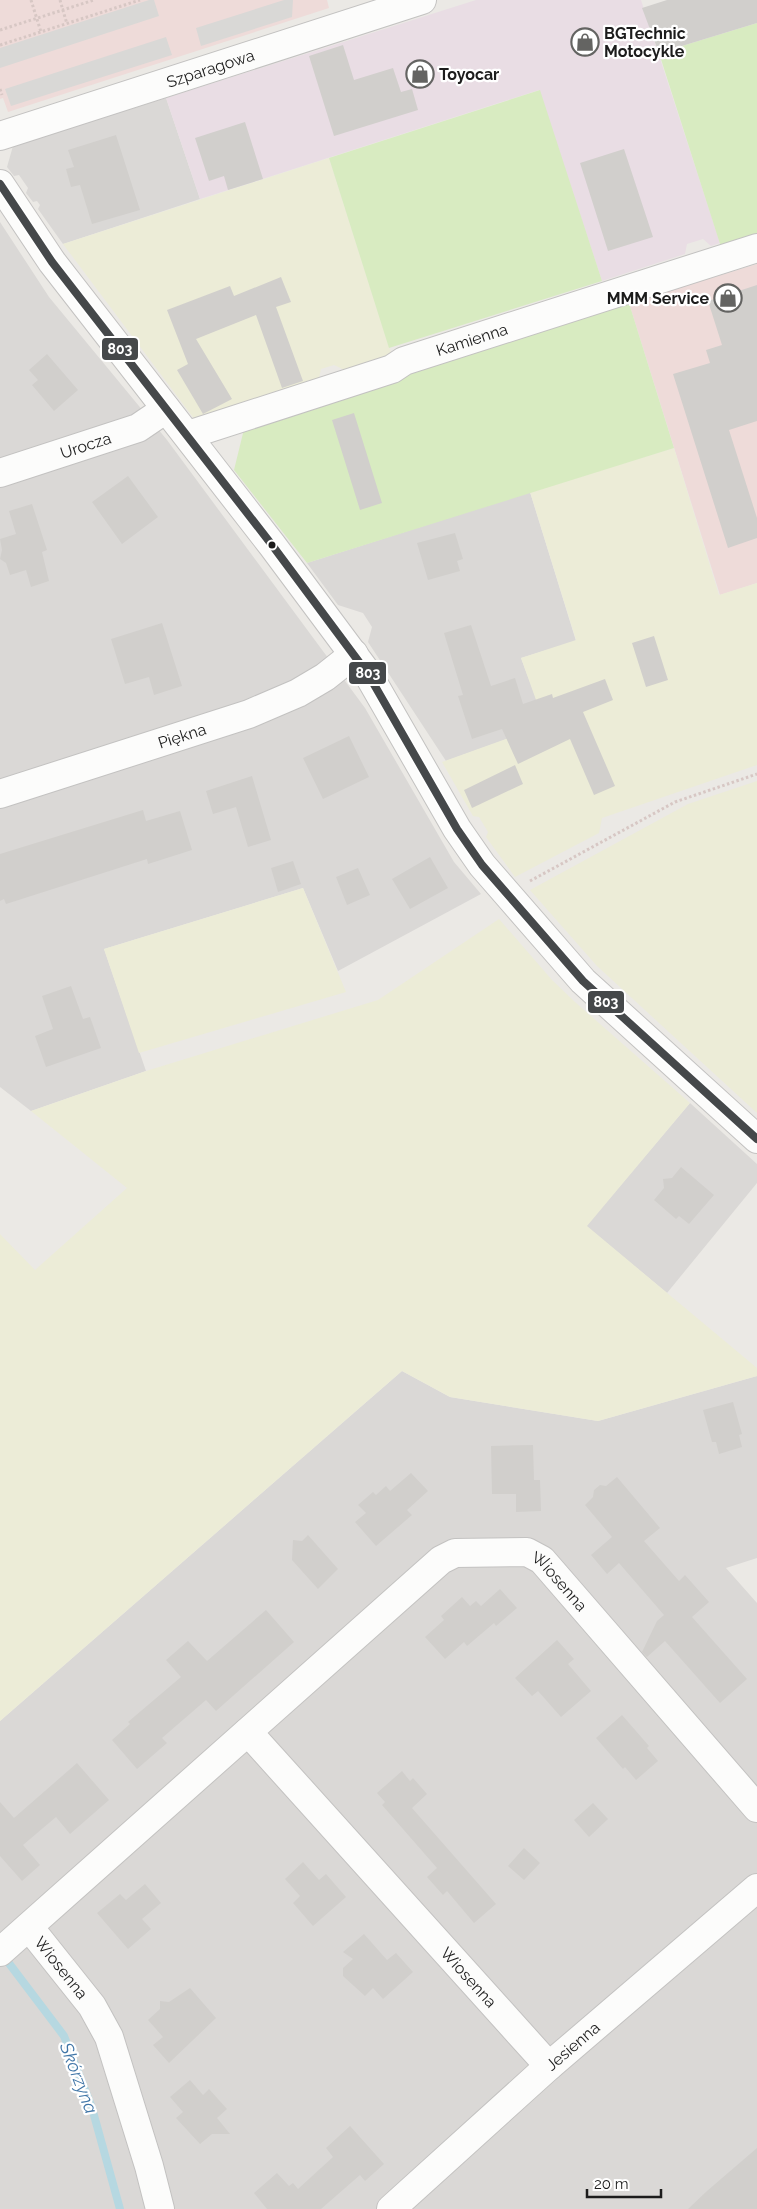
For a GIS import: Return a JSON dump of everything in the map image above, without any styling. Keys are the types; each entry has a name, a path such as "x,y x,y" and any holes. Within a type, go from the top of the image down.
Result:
{"street":[{"name":"Szparagowa","path":"0,136 422,0"},
{"path":"0,184 52,262 188,435 354,654 381,695 457,829 482,865 583,982 757,1138"},
{"name":"Kamienna","path":"188,435 392,369 404,361 757,248"},
{"name":"Urocza","path":"0,473 138,428 166,409"},
{"name":"Piękna","path":"0,794 249,714 298,693 325,677 354,654"},
{"name":"Wiosenna","path":"0,1952 441,1560 455,1553 527,1552 542,1560 757,1808"},
{"name":"Wiosenna","path":"248,1732 549,2066"},
{"name":"Jesienna","path":"407,2204 549,2066 757,1888"},
{"name":"Wiosenna","path":"29,1927 92,2006 109,2037 160,2209"}],"path":[{"path":"31,0 41,32"},
{"path":"60,0 67,24"},
{"path":"0,30 94,0"},
{"path":"0,45 140,0"},
{"path":"0,89 2,95"},
{"path":"522,886 675,802 757,774"}],"shaded area":[{"path":"0,0 327,0 329,8 8,112 3,98 0,99"},
{"path":"154,0 159,16 0,68 0,48"},
{"path":"284,0 293,0 292,17 201,46 196,28"},
{"path":"476,0 641,0 720,243 711,246 703,239 687,244 685,254 602,281 539,90 200,199 166,98"},
{"path":"166,37 172,55 11,106 5,89"},
{"path":"166,98 200,199 63,244 38,209 40,205 37,201 33,202 26,193 28,188 19,175 14,176 7,167 13,146"},
{"path":"0,222 49,297 167,440 365,708 454,862 481,894 338,971 303,888 104,949 146,1071 31,1111 0,1087"},
{"path":"757,264 757,583 720,595 629,303"},
{"path":"530,492 576,641 521,658 546,725 446,761 368,642 372,627 363,613 338,605 307,563"},
{"path":"690,1103 757,1164 757,1183 667,1293 586,1226"},
{"path":"402,1371 450,1397 598,1421 757,1376 757,1558 726,1568 757,1603 757,2209 0,2209 0,1721"}],"green space":[{"path":"757,23 757,235 721,247 659,53"},
{"path":"540,90 602,281 389,348 329,158"},
{"path":"329,158 392,356 349,372 334,365 321,369 318,383 198,424 63,244"},
{"path":"629,303 674,448 307,563 234,470 245,425"},
{"path":"674,448 719,595 757,583 757,765 602,818 599,833 515,877 486,837 488,832 479,817 473,816 442,762 545,725 521,658 576,640 530,492"},
{"path":"757,781 757,1113 597,966 530,890 688,804"},
{"path":"303,888 346,992 139,1053 104,949"},
{"path":"499,919 552,980 690,1103 587,1226 757,1368 757,1376 598,1421 450,1397 402,1371 0,1721 0,1234 35,1270 127,1188 31,1111 146,1071 378,1000"}],"building":[{"path":"667,0 757,0 757,23 659,53 642,8"},
{"path":"343,45 354,80 393,68 401,92 412,89 418,110 334,136 309,56"},
{"path":"245,122 263,179 228,190 224,176 209,181 195,138"},
{"path":"116,135 140,210 92,224 80,185 71,187 66,169 74,167 68,150"},
{"path":"624,149 653,237 608,251 580,163"},
{"path":"281,277 291,302 276,307 303,381 282,388 256,315 196,339 232,399 203,414 177,370 188,364 167,310 230,286 234,296"},
{"path":"757,285 757,421 729,430 757,518 757,538 728,548 673,374 710,363 706,350 722,345 708,301"},
{"path":"47,354 78,390 54,411 32,385 38,380 29,370"},
{"path":"354,413 382,503 360,510 332,420"},
{"path":"128,476 158,517 122,544 92,502"},
{"path":"32,504 47,550 42,552 49,581 31,587 26,570 10,575 6,563 0,559 2,550 0,539 16,534 9,511"},
{"path":"455,533 463,559 457,561 460,571 428,580 417,543"},
{"path":"162,623 182,686 154,695 149,677 125,684 111,639"},
{"path":"471,625 491,686 515,678 523,704 552,694 553,698 605,679 613,700 583,712 615,786 594,795 570,739 518,764 502,729 472,739 458,696 463,695 444,633"},
{"path":"654,636 668,680 646,687 632,643"},
{"path":"349,736 369,777 323,799 303,758"},
{"path":"515,765 523,784 472,808 464,790"},
{"path":"252,776 271,840 248,847 236,807 213,814 206,791"},
{"path":"143,810 146,821 180,811 192,850 148,864 147,859 6,904 4,899 0,901 0,854"},
{"path":"430,857 448,888 410,909 392,879"},
{"path":"293,861 301,884 278,892 271,868"},
{"path":"358,868 370,895 347,905 336,877"},
{"path":"71,986 83,1019 90,1017 101,1048 46,1067 35,1036 53,1029 42,996"},
{"path":"681,1167 714,1195 689,1224 679,1216 676,1219 654,1200 664,1188 663,1179 672,1178"},
{"path":"733,1402 742,1434 739,1435 742,1447 719,1454 716,1442 712,1442 703,1410"},
{"path":"533,1445 534,1480 540,1480 541,1511 516,1512 516,1494 492,1494 491,1446"},
{"path":"411,1473 428,1491 407,1510 412,1515 376,1546 355,1522 366,1513 358,1505 373,1492 376,1495 386,1486 390,1491"},
{"path":"617,1477 660,1528 644,1541 679,1581 685,1575 709,1602 692,1617 747,1679 720,1703 665,1641 647,1657 642,1652 657,1621 664,1615 619,1563 607,1574 591,1555 612,1537 585,1505 593,1497 594,1490 600,1485 606,1486"},
{"path":"308,1535 338,1569 318,1589 292,1560 293,1540 302,1541"},
{"path":"500,1589 517,1608 496,1626 494,1623 467,1646 464,1642 445,1659 425,1637 444,1620 441,1616 462,1597 470,1606 476,1601 481,1606"},
{"path":"266,1610 294,1642 216,1711 206,1700 162,1738 167,1743 137,1769 112,1740 130,1724 128,1722 181,1677 166,1660 188,1641 207,1661"},
{"path":"557,1640 574,1659 568,1664 591,1691 561,1717 538,1691 532,1696 515,1678"},
{"path":"622,1715 649,1746 647,1748 658,1761 636,1780 625,1767 623,1769 596,1738"},
{"path":"77,1763 109,1800 70,1834 56,1817 23,1845 40,1865 22,1881 0,1856 0,1802 14,1818"},
{"path":"402,1771 410,1781 413,1778 427,1794 412,1808 496,1904 474,1923 447,1891 443,1895 427,1877 437,1868 382,1805 385,1802 377,1793"},
{"path":"593,1803 608,1819 589,1837 574,1820"},
{"path":"524,1848 540,1863 524,1880 508,1866"},
{"path":"303,1862 319,1880 326,1874 346,1897 313,1926 293,1903 300,1896 285,1879"},
{"path":"145,1884 161,1903 142,1919 151,1929 128,1949 97,1913 120,1894 126,1900"},
{"path":"364,1934 387,1960 396,1953 413,1972 383,1999 373,1988 365,1996 343,1976 343,1968 353,1959 343,1952"},
{"path":"190,1988 216,2018 169,2063 153,2045 163,2037 148,2020 160,2009 160,2001 169,2002"},
{"path":"190,2080 203,2095 209,2089 227,2109 217,2118 230,2134 212,2134 200,2144 176,2118 183,2112 170,2097"},
{"path":"350,2126 384,2164 365,2181 360,2175 321,2209 267,2209 254,2193 277,2173 289,2186 293,2183 298,2189 333,2157 326,2148"},
{"path":"757,2148 757,2209 688,2209 707,2191"}],"waterway":[{"name":"Skórzyna","path":"8,1962 64,2036 92,2108 120,2209"}],"transit line":[{"name":"803","path":"0,184 52,262 272,545 368,674 457,829 482,865 583,981 757,1139"}],"place":[{"name":"BGTechnic Motocykle","path":"585,42"},
{"name":"Toyocar","path":"420,74"},
{"name":"MMM Service","path":"728,298"}]}
